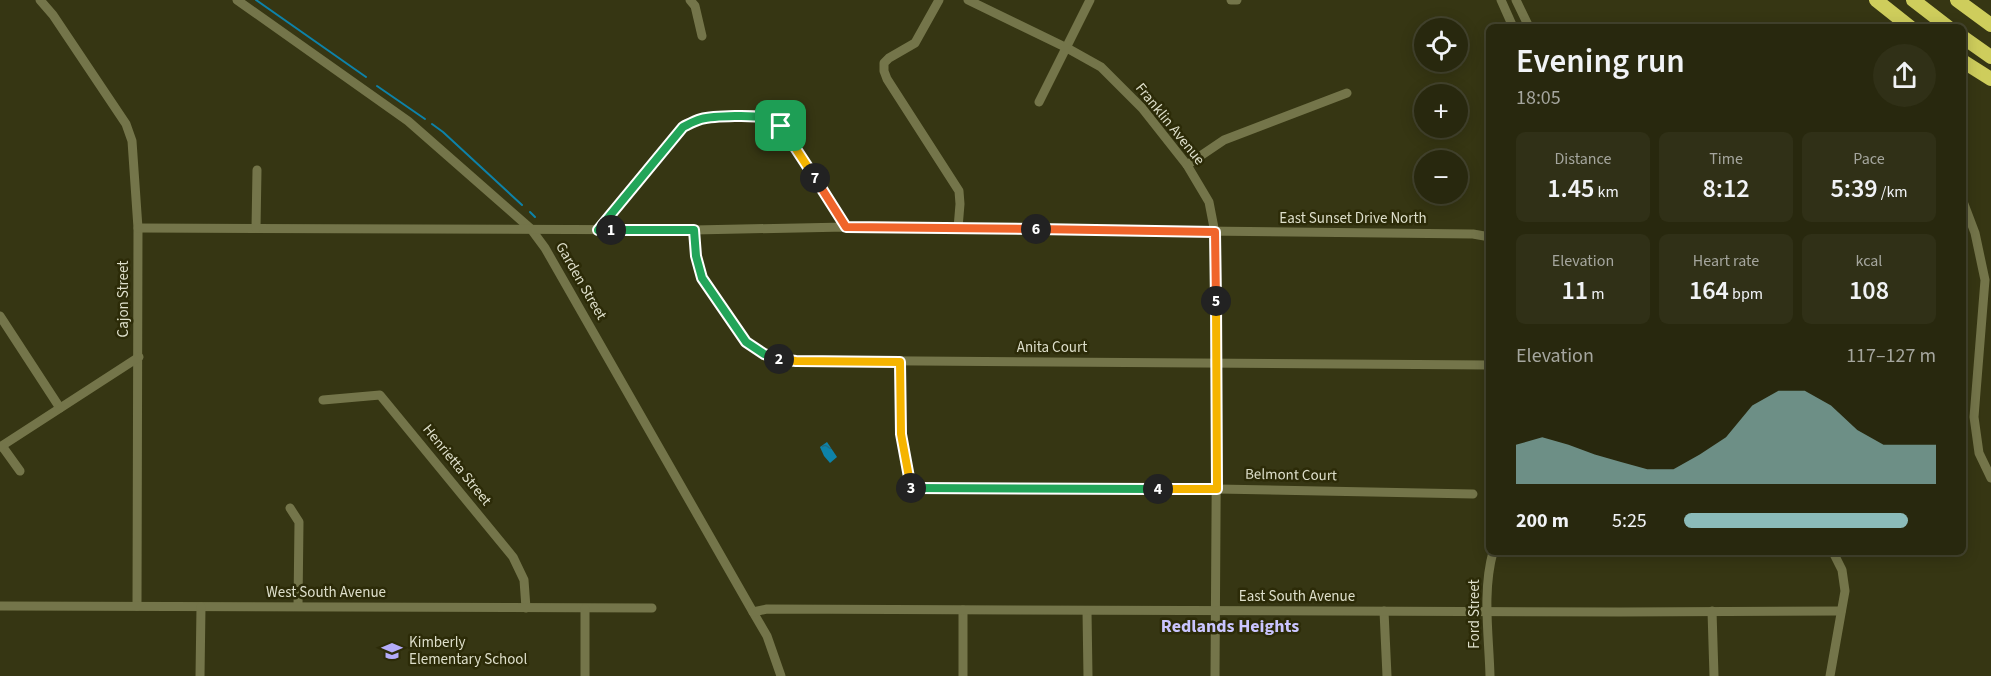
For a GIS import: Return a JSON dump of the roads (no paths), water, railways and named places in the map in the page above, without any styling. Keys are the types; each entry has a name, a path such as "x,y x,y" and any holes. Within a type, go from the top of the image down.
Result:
{"highway":[{"path":"1876,0 1906,24"},
{"path":"1913,0 1944,24"},
{"path":"1957,0 1991,25"},
{"path":"1966,39 1991,57"},
{"path":"1966,63 1991,78"}],"street":[{"name":"Cajon Street","path":"40,0 53,15 126,124 132,141 138,228 137,606"},
{"name":"Cajon Street","path":"48,0 53,15"},
{"name":"Garden Street","path":"237,0 408,121 531,229 545,248 753,612 766,636 781,676"},
{"path":"690,0 695,6 702,36"},
{"path":"939,0 915,43 889,58 884,63 884,71 959,191 958,228"},
{"name":"Franklin Avenue","path":"968,0 1101,67 1142,108 1187,165 1209,202 1215,232 1217,363 1215,676"},
{"path":"1039,102 1090,0"},
{"path":"1231,0 1236,0"},
{"path":"1500,0 1512,24"},
{"path":"1516,0 1528,24"},
{"path":"1187,165 1224,140 1347,93"},
{"path":"598,230 683,127 701,119 726,117 768,118 781,126 846,227"},
{"path":"256,228 257,170"},
{"path":"1966,209 1976,233 1988,279 1974,417 1979,453 1991,478"},
{"name":"East Sunset Drive North","path":"138,228 694,230 846,227 1473,234 1486,236"},
{"name":"Anita Court","path":"694,230 696,256 702,278 746,342 764,354 785,360 1486,365"},
{"path":"0,316 60,408"},
{"path":"20,471 1,447 139,357"},
{"name":"Belmont Court","path":"900,362 901,434 911,489 1217,489 1473,494"},
{"name":"Henrietta Street","path":"323,400 380,395 513,557 524,580 526,608"},
{"path":"290,508 299,522 298,606"},
{"name":"Ford Street","path":"1490,676 1488,578 1492,555"},
{"path":"1830,676 1845,591 1842,570 1834,555"},
{"name":"West South Avenue","path":"0,606 652,608"},
{"path":"200,676 201,607"},
{"path":"585,609 585,676"},
{"name":"East South Avenue","path":"753,612 768,609 1841,611"},
{"path":"963,610 963,676"},
{"path":"1087,611 1088,676"},
{"path":"1384,611 1387,676"},
{"path":"1712,611 1714,676"}],"water":[{"path":"827,442 837,457 830,463 820,447"}],"waterway":[{"path":"256,0 366,77"},
{"path":"377,86 425,119"},
{"path":"432,124 522,205"},
{"path":"530,212 535,217"}],"place":[{"name":"Kimberly Elementary School","path":"392,651"}],"district":[{"name":"Redlands Heights","path":"1230,626"}]}
